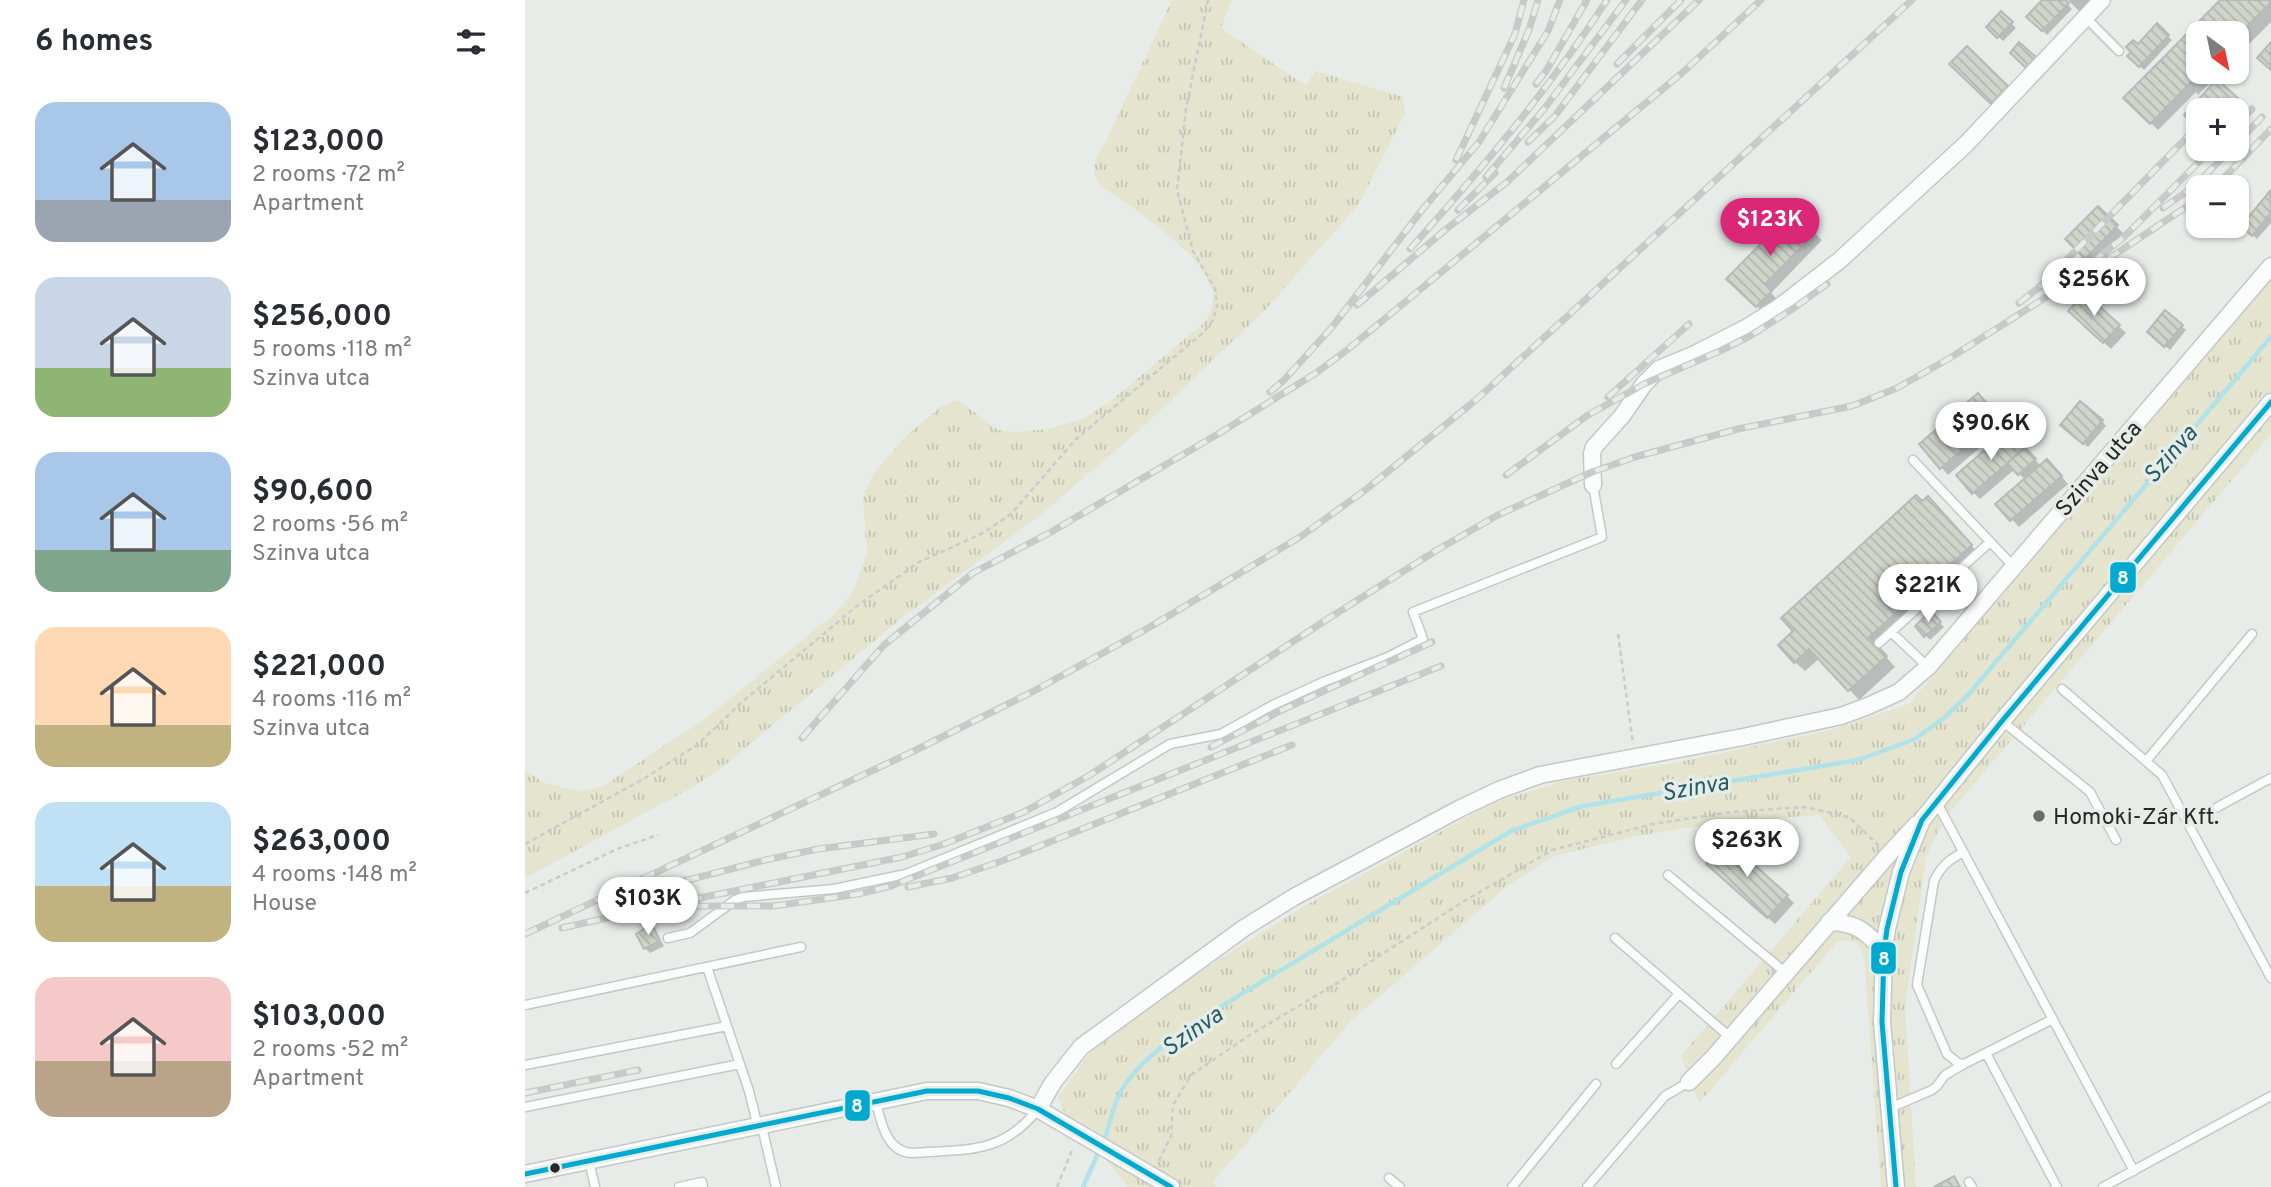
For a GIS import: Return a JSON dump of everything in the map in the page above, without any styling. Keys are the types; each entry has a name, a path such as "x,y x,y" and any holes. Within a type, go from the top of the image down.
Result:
{"street":[{"path":"1593,485 1594,447 1622,416 1651,375 1746,328 1778,308 1840,260 1966,144 2102,0"},
{"name":"Szinva utca","path":"1038,1109 1052,1084 1081,1047 1244,928 1294,897 1458,809 1540,775 1841,716 1899,692 1926,669 2271,266"},
{"path":"1689,1082 1731,1038 1888,855 1922,820 2271,402"},
{"path":"1896,1187 1882,1021 1884,951 1895,894 1922,820"},
{"path":"1829,922 1856,926 1884,951"},
{"path":"525,1174 926,1091 962,1090 992,1093 1038,1109 1072,1137 1122,1159 1171,1187"}],"lane":[{"path":"2086,18 2119,51"},
{"path":"1913,460 2014,566"},
{"path":"668,938 689,933 743,897 834,889 906,874 1057,812 1170,744 1221,734 1312,686 1388,657 1423,639 1413,612 1602,537 1593,485"},
{"path":"1879,643 1990,542"},
{"path":"1891,632 1926,669"},
{"path":"2147,760 2252,634"},
{"path":"2062,689 2162,775 2271,978"},
{"path":"2002,721 2090,792 2116,840"},
{"path":"2188,822 2271,778"},
{"path":"1936,801 2134,1171"},
{"path":"1962,852 1946,862 1934,881 1917,985 1947,1054 1958,1063 1964,1064"},
{"path":"1668,875 1786,973"},
{"path":"1615,938 1731,1038"},
{"path":"525,1005 801,947"},
{"path":"707,967 750,1091 776,1187"},
{"path":"1616,1064 1679,994"},
{"path":"1890,1108 1932,1090 1945,1075 2053,1019"},
{"path":"525,1065 727,1026"},
{"path":"1986,1052 2057,1187"},
{"path":"525,1107 740,1064"},
{"path":"1587,1187 1665,1096 1689,1082"},
{"path":"1512,1187 1596,1084"},
{"path":"2103,1187 2271,1096"},
{"path":"876,1102 881,1122 893,1146 905,1153 981,1148 1017,1132 1038,1109"},
{"path":"589,1161 595,1187"},
{"path":"1389,1178 1400,1187"},
{"path":"679,1187 702,1182 703,1187"}],"path":[{"path":"525,844 645,778 697,745 741,702 857,606 919,562 983,533 1011,513 1076,439 1204,332 1213,320 1217,307 1215,289 1193,251 1177,190 1186,109 1207,0"},
{"path":"1618,634 1635,757"},
{"path":"1151,1176 1171,1136 1174,1105 1191,1075 1461,902 1552,850 1653,824 1731,812 1805,807 1849,817 1888,855"},
{"path":"525,894 617,849 658,835"},
{"path":"1057,1187 1072,1137"}],"green space":[{"path":"1172,0 1232,0 1221,28 1306,86 1315,71 1403,97 1405,113 1359,204 1267,308 1142,428 1044,512 902,618 721,768 693,787 525,878 525,770 545,783 582,792 605,785 705,719 831,617 853,592 867,553 863,496 874,473 905,437 942,406 958,400 998,430 1015,432 1048,429 1085,418 1112,400 1206,321 1211,310 1212,289 1194,260 1164,231 1100,185 1094,169 1098,155"},
{"path":"2271,278 2271,434 1952,810 1926,857 1905,1007 1916,1187 1881,1187 1864,956 1856,942 1837,942 1699,1103 1681,1056 1851,857 1819,815 1726,822 1636,836 1554,856 1510,884 1353,1019 1212,1183 1217,1187 1129,1187 1064,1112 1058,1097 1090,1053 1194,975 1305,906 1495,802 1567,780 1664,765 1831,730 1909,704"}],"building":[{"path":"2042,0 2065,0 2069,3 2042,31 2026,17"},
{"path":"2220,0 2271,0 2249,25 2249,21 2199,21"},
{"path":"2001,11 2013,22 1997,38 1986,27"},
{"path":"2157,23 2169,35 2139,67 2127,56 2131,52 2126,47 2133,40 2138,44"},
{"path":"2186,35 2186,84 2189,84 2187,86 2161,60"},
{"path":"2019,42 2036,57 2026,68 2010,53"},
{"path":"2271,42 2271,70 2257,58"},
{"path":"1967,46 2008,86 1991,104 1949,64"},
{"path":"2161,60 2187,86 2150,124 2123,98"},
{"path":"2212,84 2222,84 2238,98 2200,98"},
{"path":"2270,191 2271,213 2252,236 2249,233 2249,216"},
{"path":"2098,206 2118,225 2085,259 2065,239"},
{"path":"1794,210 1816,232 1765,284 1772,291 1756,307 1726,279"},
{"path":"2085,293 2120,325 2103,343 2068,311"},
{"path":"2165,310 2183,325 2164,347 2147,332"},
{"path":"1978,393 1999,418 1940,469 1919,444"},
{"path":"2080,401 2103,420 2083,444 2060,425"},
{"path":"2009,429 2025,448 1972,494 1956,475"},
{"path":"2025,447 2036,459 2018,475 2007,463"},
{"path":"2047,459 2062,476 2010,521 1995,504"},
{"path":"1916,495 1922,501 1928,496 1972,545 1869,637 1887,656 1848,691 1809,649 1794,663 1778,645 1793,631 1781,618"},
{"path":"1931,611 1941,622 1924,637 1915,626"},
{"path":"1727,840 1788,895 1767,918 1706,864"},
{"path":"652,924 660,941 644,949 636,934"},
{"path":"1954,1176 1960,1187 1934,1187"}],"waterway":[{"name":"Szinva","path":"1103,1143 1121,1091 1138,1068 1160,1048 1207,1015 1511,831 1583,806 1858,760 1915,739 1945,717 1968,695 2271,337"},
{"name":"Szinva","path":"1083,1187 1099,1151"}],"railway":[{"path":"1456,160 1515,34 1524,0"},
{"path":"1504,88 1529,30 1538,0"},
{"path":"1270,392 1333,326 1422,210 1479,142 1548,31 1560,0"},
{"path":"1536,84 1587,0"},
{"path":"1410,249 1513,128 1562,65 1607,0"},
{"path":"1486,177 1544,109 1626,0"},
{"path":"1528,142 1554,117 1642,0"},
{"path":"1617,64 1681,0"},
{"path":"1357,305 1445,230 1507,182 1699,0"},
{"path":"802,738 884,645 973,573 1051,532 1316,373 1682,73 1761,0"},
{"path":"525,934 916,750 1032,692 1150,627 1300,537 1364,491 1477,399 1912,0"},
{"path":"2249,112 2252,109"},
{"path":"2249,131 2262,117"},
{"path":"2227,175 2271,129"},
{"path":"2019,303 2042,285 2186,138"},
{"path":"562,928 902,857 944,844 1024,812 1090,775 1326,620 1498,515 1592,472 1635,457 1738,429 1852,406 1897,388 2059,289 2124,237 2200,161"},
{"path":"2163,208 2196,185 2219,161"},
{"path":"1458,210 1495,173"},
{"path":"2108,259 2186,207"},
{"path":"1506,475 1588,415 1644,384 1750,336 1827,284"},
{"path":"1608,397 1689,324"},
{"path":"1211,747 1282,710 1432,642"},
{"path":"695,906 774,906 858,894 891,886 1441,666"},
{"path":"908,887 952,878 1002,861 1292,745"},
{"path":"661,887 818,849 934,834"},
{"path":"525,1093 638,1070"}],"transit line":[{"name":"8","path":"1896,1187 1882,1022 1884,951 1901,872 1922,820 2271,402"},
{"name":"8","path":"525,1174 927,1091 978,1091 1009,1098 1038,1109 1171,1187"}],"place":[{"name":"Homoki-Zár Kft.","path":"2039,816"}]}
